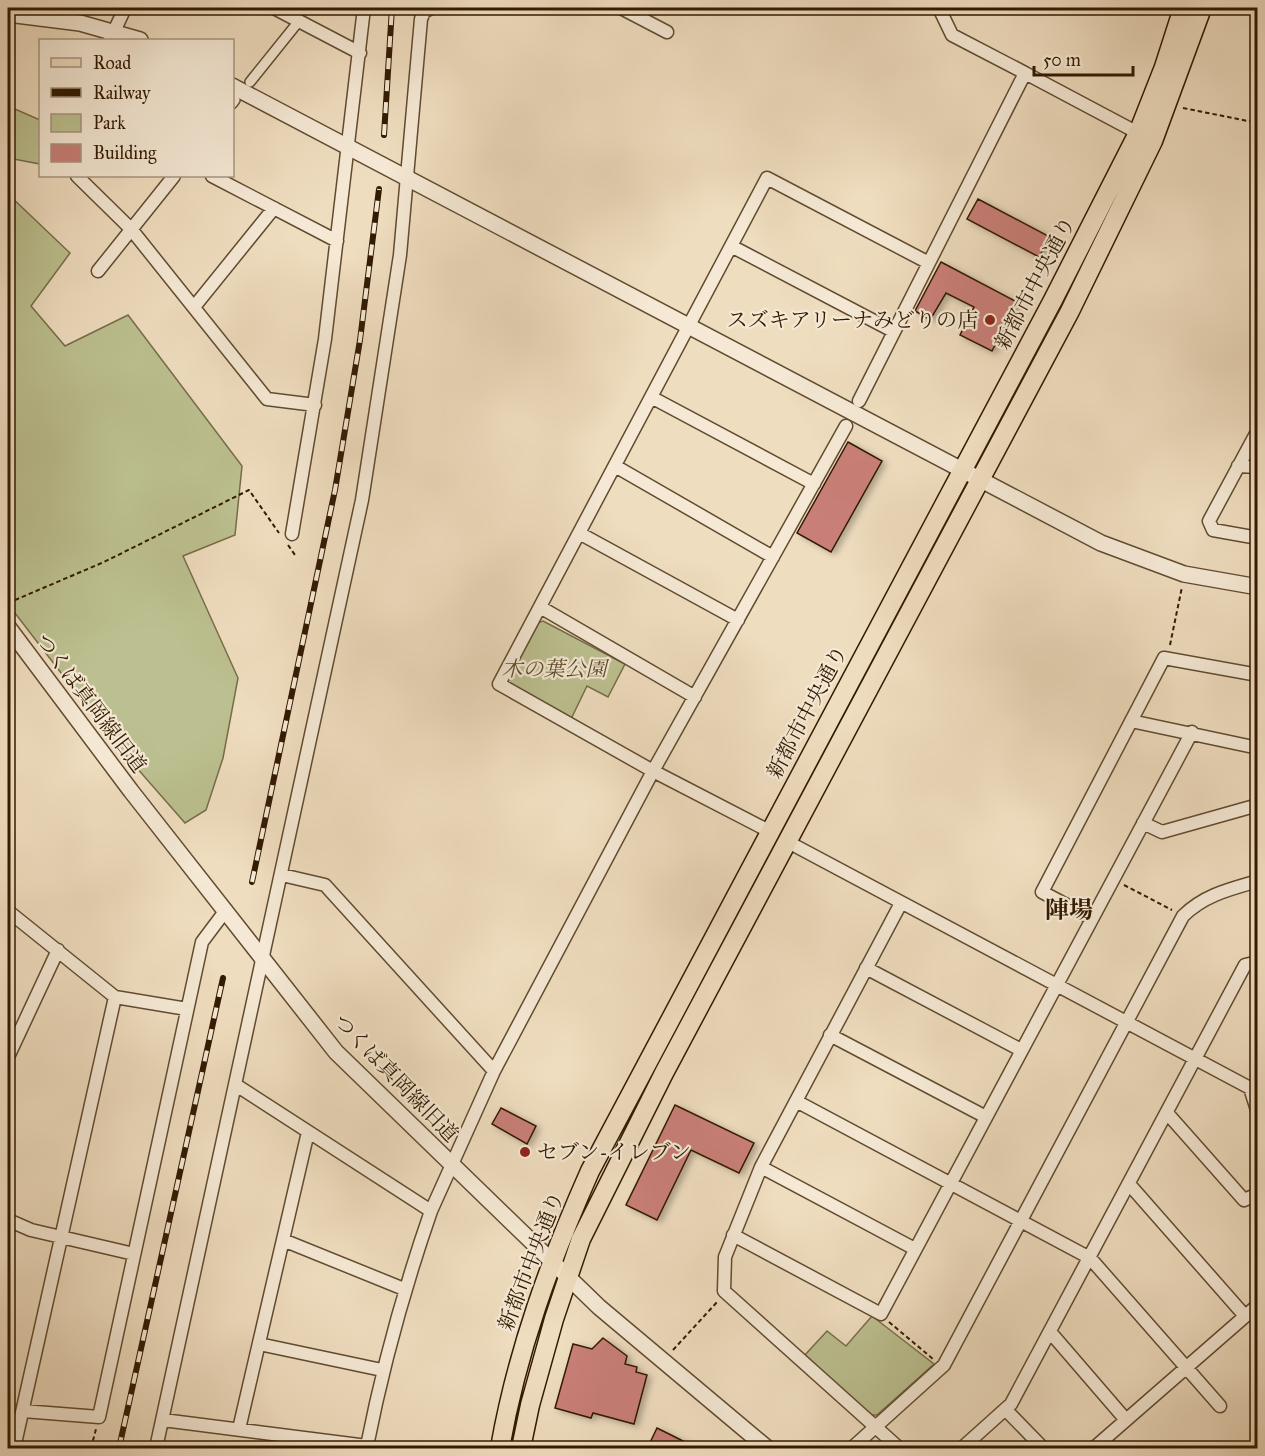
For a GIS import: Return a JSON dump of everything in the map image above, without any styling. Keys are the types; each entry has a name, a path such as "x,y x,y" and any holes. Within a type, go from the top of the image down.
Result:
{"main road":[{"name":"新都市中央通り","path":"500,1449 521,1352 551,1262 620,1111 1053,300 1137,133 1164,67 1183,8"},
{"name":"新都市中央通り","path":"521,1449 530,1405 580,1239 788,842 981,482 1113,226 1180,73 1202,8"}],"street":[{"path":"112,36 125,8"},
{"path":"274,8 360,53"},
{"path":"292,534 315,405 364,8"},
{"path":"156,1449 264,959 366,479 390,327 409,178 421,19 424,12 431,8"},
{"path":"621,8 667,32"},
{"path":"939,8 952,35 1137,133"},
{"path":"8,14 60,19 112,36 133,39"},
{"path":"250,82 299,21"},
{"path":"859,401 927,262 1025,73"},
{"path":"234,97 348,147 409,178 960,471 1126,554 1184,574 1257,587"},
{"path":"78,177 131,229 267,399 315,405"},
{"path":"98,271 173,177"},
{"path":"214,177 337,241"},
{"path":"769,831 654,771 499,684 767,178 927,262"},
{"path":"194,307 274,208"},
{"path":"731,246 893,331"},
{"path":"651,397 813,484"},
{"path":"163,1420 367,1446 382,1370 404,1289 431,1211 494,1071 654,771 846,426"},
{"path":"1257,430 1209,521 1213,530 1257,538"},
{"path":"615,466 773,557"},
{"path":"1238,466 1257,467"},
{"path":"579,534 738,620"},
{"path":"540,607 695,697"},
{"name":"つくば真岡線旧道","path":"8,627 336,1052 599,1308 767,1449"},
{"path":"1090,918 1041,892 1164,658 1257,675"},
{"path":"1131,721 1192,732 1257,748"},
{"path":"733,1235 881,1314 1090,918 1192,732"},
{"path":"1143,823 1162,832 1257,805"},
{"path":"788,842 1250,1088 1257,1113"},
{"path":"282,875 325,885 494,1071"},
{"path":"852,1449 943,1366 1183,915 1200,902 1219,893 1257,881"},
{"path":"899,1449 724,1292 725,1257 761,1167 901,903"},
{"path":"8,910 114,997 187,1010"},
{"path":"22,1410 99,1417 202,942 226,910"},
{"path":"8,1057 58,950"},
{"path":"962,1449 1006,1410 1051,1333 1245,965 1257,962"},
{"path":"866,968 1021,1050"},
{"path":"14,1449 114,997"},
{"path":"830,1035 986,1117"},
{"path":"236,1085 431,1211"},
{"path":"796,1101 1090,1258 1220,1406"},
{"path":"1167,1113 1244,1200 1257,1194"},
{"path":"239,1429 308,1132"},
{"path":"761,1167 915,1250"},
{"path":"1129,1184 1245,1316"},
{"path":"8,1220 60,1237 134,1254"},
{"path":"283,1239 404,1289"},
{"path":"1094,1449 1257,1305"},
{"path":"1051,1333 1126,1420"},
{"path":"259,1344 382,1370"},
{"path":"1006,1410 1043,1449"}],"path":[{"path":"1183,108 1257,123"},
{"path":"8,603 104,562 249,490 294,555"},
{"path":"1168,659 1182,586"},
{"path":"1112,879 1183,915"},
{"path":"671,1352 718,1300"},
{"path":"881,1314 943,1366"},
{"path":"92,1449 99,1417"}],"green space":[{"path":"8,106 39,120 39,164 8,158"},
{"path":"8,194 70,253 31,306 65,346 128,315 242,466 235,535 183,556 238,678 223,758 206,810 185,823 115,743 8,604"},
{"name":"木の葉公園","path":"543,621 625,664 608,697 587,686 571,719 509,686 507,680 537,623"},
{"path":"872,1316 934,1364 877,1415 870,1415 804,1356 827,1331 846,1346"}],"building":[{"path":"978,199 1050,237 1039,257 967,219"},
{"path":"941,262 1017,302 992,351 960,335 974,307 946,293 930,320 915,311"},
{"path":"848,442 882,461 831,552 797,533"},
{"path":"675,1105 754,1143 739,1173 691,1150 657,1220 626,1205"},
{"path":"501,1108 536,1126 527,1144 492,1124"},
{"path":"603,1338 627,1356 625,1364 637,1367 636,1372 647,1375 634,1424 593,1413 591,1418 555,1408 573,1344 592,1349"},
{"path":"657,1428 699,1449 647,1449"}],"railway":[{"path":"384,135 392,8"},
{"path":"252,882 335,490 360,340 379,189"},
{"path":"119,1448 223,978"}],"place":[{"name":"スズキアリーナみどりの店","path":"990,320"},
{"name":"セブン-イレブン","path":"525,1152"}],"district":[{"name":"陣場","path":"1069,910"}]}
